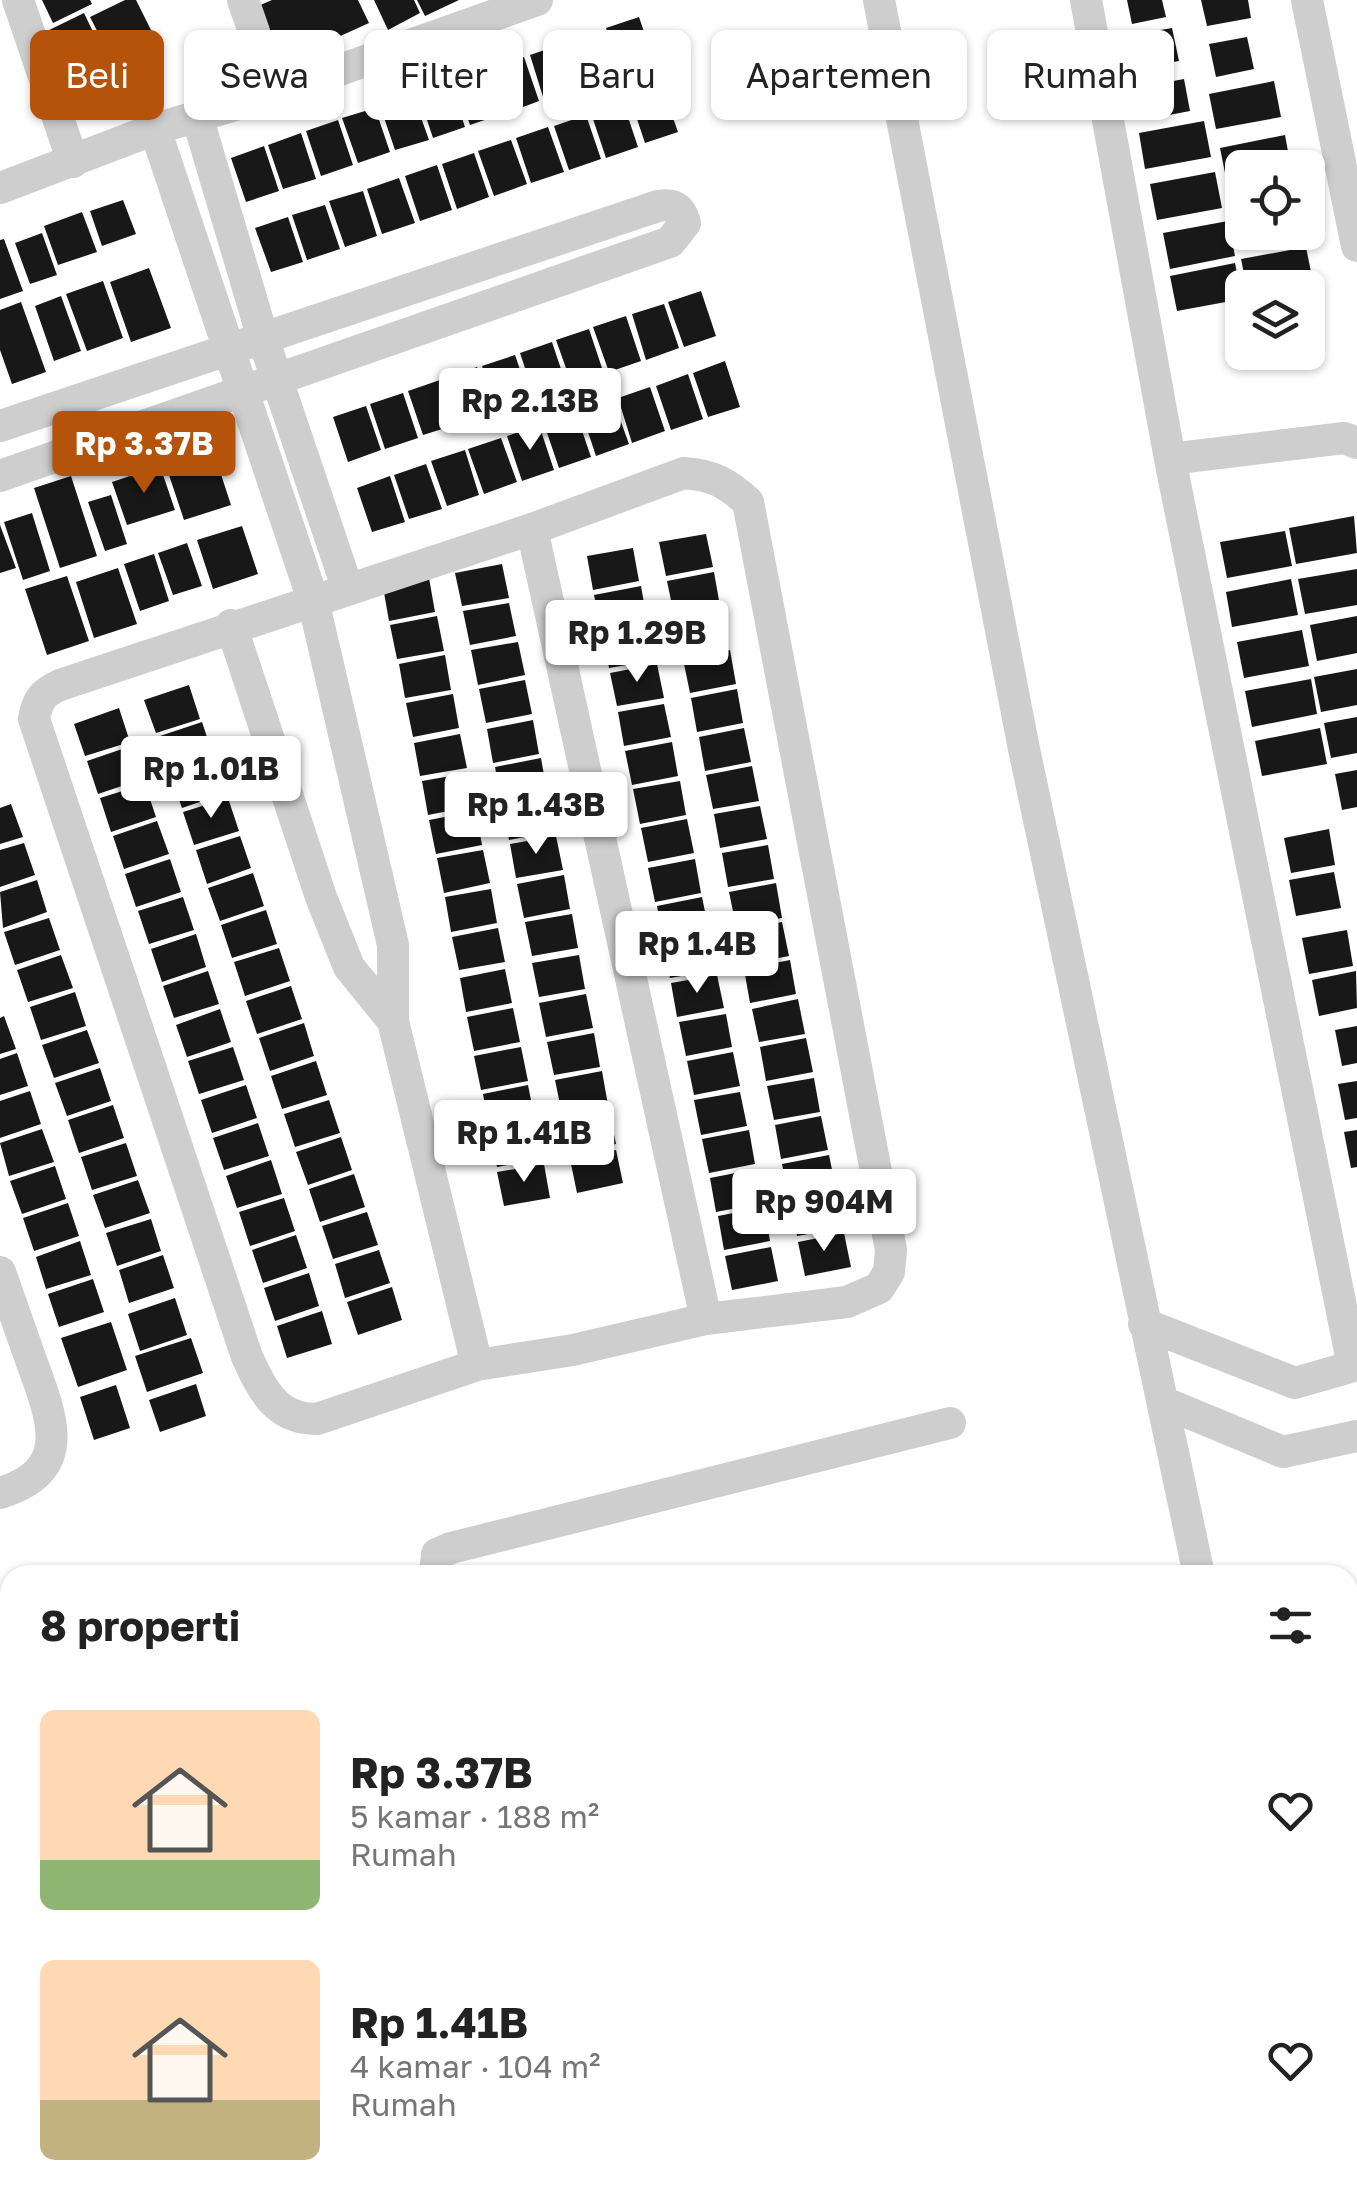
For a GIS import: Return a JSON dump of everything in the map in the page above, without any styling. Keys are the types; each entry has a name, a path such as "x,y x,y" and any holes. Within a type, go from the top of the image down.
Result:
{"street":[{"path":"18,0 73,162"},
{"path":"243,0 253,30"},
{"path":"344,69 537,0"},
{"path":"879,0 1024,749 1197,1565"},
{"path":"1086,0 1170,459 1355,1365 1294,1383 1144,1324"},
{"path":"1307,0 1357,246"},
{"path":"0,188 184,120"},
{"path":"198,120 262,335 347,587"},
{"path":"156,128 313,600 393,945 394,1020 477,1366"},
{"path":"0,426 262,335 658,206 668,204 682,211 686,223 670,242 278,378 247,393 0,476"},
{"path":"1170,459 1353,436"},
{"path":"684,473 707,475 728,483 748,502 891,1250 889,1272 879,1288 847,1302 706,1319 573,1350 477,1366 317,1419 290,1416 272,1404 248,1358 34,719 36,703 51,689 347,587 532,529 684,473"},
{"path":"532,529 706,1319"},
{"path":"232,625 320,897 349,968 394,1020"},
{"path":"0,1272 53,1422 46,1463 20,1487 0,1493"},
{"path":"1165,1403 1282,1452 1357,1436"},
{"path":"436,1565 437,1554 451,1548 950,1423"}],"building":[{"path":"42,0 90,0 92,4 53,23"},
{"path":"125,0 136,0 151,30 97,30 90,17"},
{"path":"272,0 358,0 369,23 344,34 344,30 257,30 249,10"},
{"path":"374,0 414,0 420,13 388,30"},
{"path":"417,0 459,0 425,16"},
{"path":"1127,0 1162,0 1166,17 1132,24"},
{"path":"1201,0 1248,0 1251,18 1207,26"},
{"path":"84,13 92,30 49,30"},
{"path":"639,17 643,30 607,30"},
{"path":"1247,37 1254,69 1216,77 1209,44"},
{"path":"543,51 543,97 530,55"},
{"path":"523,57 539,101 523,107"},
{"path":"1184,79 1190,111 1174,114 1174,81"},
{"path":"1274,81 1281,117 1216,129 1209,94"},
{"path":"364,111 364,120 379,120 390,152 358,163 344,117"},
{"path":"338,120 353,165 321,176 306,131"},
{"path":"385,120 422,120 429,140 395,150"},
{"path":"427,120 463,120 465,127 433,138"},
{"path":"588,120 601,159 569,170 554,126"},
{"path":"593,120 629,120 638,147 606,158"},
{"path":"637,120 674,120 678,132 645,143"},
{"path":"1204,121 1211,157 1145,169 1139,133"},
{"path":"548,127 564,172 531,183 516,138"},
{"path":"301,133 316,179 283,189 268,145"},
{"path":"1285,135 1288,150 1225,150 1225,173 1220,148"},
{"path":"511,140 527,184 494,196 478,151"},
{"path":"264,146 279,191 246,202 231,158"},
{"path":"474,153 489,197 457,209 442,164"},
{"path":"437,165 452,210 420,221 405,176"},
{"path":"1215,172 1222,208 1157,220 1150,184"},
{"path":"399,178 415,223 382,234 367,189"},
{"path":"363,191 377,236 345,247 329,201"},
{"path":"123,200 136,234 102,246 90,211"},
{"path":"325,205 340,249 307,260 292,215"},
{"path":"82,212 97,252 58,265 44,226"},
{"path":"288,217 303,262 271,272 255,228"},
{"path":"1225,222 1225,250 1234,250 1235,256 1170,269 1163,233"},
{"path":"42,233 57,275 30,284 15,243"},
{"path":"4,239 23,291 0,299 0,240"},
{"path":"1307,250 1311,270 1243,270 1241,259"},
{"path":"1235,263 1236,270 1225,270 1225,302 1177,311 1170,276"},
{"path":"149,268 171,328 131,342 110,282"},
{"path":"103,281 123,338 87,351 66,294"},
{"path":"701,291 716,336 684,347 668,302"},
{"path":"61,296 81,351 54,361 35,306"},
{"path":"21,302 46,372 12,384 0,350 0,310"},
{"path":"664,304 679,348 646,360 632,314"},
{"path":"626,316 641,361 609,372 593,327"},
{"path":"589,329 604,374 572,385 556,340"},
{"path":"552,342 567,387 535,398 520,353"},
{"path":"515,355 530,399 498,411 482,366"},
{"path":"725,361 740,407 708,417 693,373"},
{"path":"477,367 492,412 460,423 444,378"},
{"path":"688,374 703,419 671,430 656,386"},
{"path":"440,380 455,425 423,435 408,391"},
{"path":"650,387 665,431 632,443 618,398"},
{"path":"403,393 418,438 385,449 370,404"},
{"path":"613,400 629,444 596,456 581,411"},
{"path":"366,406 381,450 348,462 333,417"},
{"path":"576,413 591,457 559,468 544,424"},
{"path":"539,425 554,470 522,481 507,436"},
{"path":"501,438 517,482 484,494 468,449"},
{"path":"213,450 231,505 184,520 166,466"},
{"path":"465,450 479,495 447,506 431,461"},
{"path":"426,464 442,509 409,519 394,475"},
{"path":"160,466 175,510 127,525 112,482"},
{"path":"71,476 97,556 60,568 34,488"},
{"path":"390,476 405,522 372,532 357,488"},
{"path":"111,495 127,544 105,551 88,502"},
{"path":"32,513 50,571 23,580 4,522"},
{"path":"1354,516 1357,553 1296,564 1289,528"},
{"path":"0,525 16,568 0,573"},
{"path":"242,526 258,574 213,589 197,540"},
{"path":"1285,531 1292,566 1227,578 1220,542"},
{"path":"706,534 713,567 666,576 659,542"},
{"path":"187,543 202,586 173,595 158,553"},
{"path":"633,548 639,581 593,590 587,556"},
{"path":"154,554 169,601 140,611 124,564"},
{"path":"502,564 509,598 462,606 455,573"},
{"path":"118,568 137,624 94,638 76,582"},
{"path":"1357,569 1357,605 1305,614 1298,579"},
{"path":"714,572 720,606 674,615 667,581"},
{"path":"67,576 89,641 47,655 25,589"},
{"path":"429,578 435,612 389,621 383,587"},
{"path":"1291,579 1298,615 1232,627 1226,592"},
{"path":"641,586 647,620 601,629 594,595"},
{"path":"509,603 516,636 470,645 463,611"},
{"path":"722,611 728,645 682,654 675,620"},
{"path":"437,616 444,651 397,659 390,625"},
{"path":"1357,616 1357,653 1317,661 1310,625"},
{"path":"649,625 655,660 609,668 603,634"},
{"path":"1302,630 1309,666 1244,678 1237,642"},
{"path":"518,642 525,675 478,685 471,650"},
{"path":"730,650 736,684 690,693 683,659"},
{"path":"445,655 451,690 405,698 399,664"},
{"path":"657,664 664,698 617,706 610,673"},
{"path":"1357,669 1357,705 1321,712 1314,677"},
{"path":"1311,679 1317,714 1252,727 1245,691"},
{"path":"525,680 532,714 486,723 479,689"},
{"path":"189,685 200,719 156,733 144,700"},
{"path":"737,689 743,723 697,732 691,698"},
{"path":"453,694 459,728 413,737 406,703"},
{"path":"664,704 671,737 624,746 618,712"},
{"path":"119,708 130,742 85,756 74,724"},
{"path":"1357,717 1357,753 1331,758 1324,723"},
{"path":"533,720 539,754 493,763 487,729"},
{"path":"202,722 213,755 168,771 157,737"},
{"path":"744,728 751,762 705,771 699,737"},
{"path":"1320,728 1327,764 1262,776 1255,741"},
{"path":"460,734 467,768 420,776 414,743"},
{"path":"672,742 678,776 632,785 625,751"},
{"path":"131,746 143,779 98,794 87,761"},
{"path":"541,758 547,792 501,801 495,767"},
{"path":"215,760 226,793 182,808 170,775"},
{"path":"752,766 759,801 713,809 706,775"},
{"path":"1357,770 1357,807 1342,810 1335,774"},
{"path":"468,773 474,806 428,815 422,781"},
{"path":"680,781 686,815 640,824 633,789"},
{"path":"145,784 156,817 111,832 100,798"},
{"path":"548,797 555,831 509,840 502,806"},
{"path":"228,798 239,831 194,845 183,812"},
{"path":"11,804 23,837 0,844 0,808"},
{"path":"760,806 767,839 720,848 714,814"},
{"path":"476,811 482,845 436,854 429,820"},
{"path":"687,819 694,853 648,862 641,828"},
{"path":"157,821 169,854 124,869 113,836"},
{"path":"1329,829 1335,865 1291,873 1284,838"},
{"path":"240,836 251,868 207,884 196,850"},
{"path":"556,836 563,870 516,878 510,844"},
{"path":"24,843 35,875 0,887 0,850"},
{"path":"768,845 774,879 728,887 722,853"},
{"path":"483,850 490,883 444,893 437,858"},
{"path":"170,859 181,892 136,907 125,874"},
{"path":"695,859 701,893 655,902 648,868"},
{"path":"1334,872 1341,908 1296,916 1289,880"},
{"path":"253,873 264,906 220,921 208,888"},
{"path":"564,875 570,909 524,918 517,884"},
{"path":"37,880 47,912 3,928 0,892"},
{"path":"776,883 782,918 736,926 729,892"},
{"path":"491,889 497,923 451,932 445,897"},
{"path":"183,897 194,930 149,944 138,911"},
{"path":"702,897 709,931 663,940 657,906"},
{"path":"266,910 277,944 232,958 221,925"},
{"path":"572,914 578,948 532,956 525,922"},
{"path":"49,918 60,950 15,965 4,932"},
{"path":"782,922 789,956 743,965 736,930"},
{"path":"498,928 505,962 459,970 452,937"},
{"path":"1347,930 1353,966 1309,974 1302,938"},
{"path":"196,934 206,967 162,982 151,949"},
{"path":"709,935 716,970 670,978 663,945"},
{"path":"279,948 290,981 245,996 234,962"},
{"path":"61,955 73,988 28,1002 17,970"},
{"path":"579,955 585,989 539,997 532,963"},
{"path":"790,960 796,994 750,1003 744,969"},
{"path":"505,969 512,1003 466,1012 460,978"},
{"path":"208,971 219,1004 174,1018 163,986"},
{"path":"1356,971 1357,1008 1319,1016 1312,980"},
{"path":"717,975 724,1008 677,1017 671,983"},
{"path":"291,986 302,1019 257,1034 246,1001"},
{"path":"75,992 86,1026 41,1040 30,1007"},
{"path":"586,994 593,1028 546,1037 539,1003"},
{"path":"798,999 805,1034 759,1042 752,1009"},
{"path":"513,1008 520,1042 474,1051 467,1017"},
{"path":"220,1009 231,1042 187,1057 176,1025"},
{"path":"726,1014 732,1047 686,1056 679,1022"},
{"path":"4,1016 16,1049 0,1054 0,1018"},
{"path":"304,1023 314,1056 270,1071 259,1038"},
{"path":"1357,1026 1357,1063 1342,1066 1335,1030"},
{"path":"87,1030 99,1063 54,1078 42,1045"},
{"path":"594,1033 600,1067 554,1075 547,1042"},
{"path":"806,1038 813,1072 766,1081 760,1047"},
{"path":"233,1047 244,1080 199,1094 188,1061"},
{"path":"521,1047 528,1081 481,1090 474,1056"},
{"path":"733,1052 740,1086 694,1095 687,1061"},
{"path":"17,1053 28,1086 0,1095 0,1059"},
{"path":"316,1061 327,1095 282,1109 271,1076"},
{"path":"100,1068 111,1101 67,1116 55,1083"},
{"path":"602,1071 608,1105 562,1114 555,1080"},
{"path":"814,1078 820,1112 774,1120 767,1086"},
{"path":"1357,1081 1357,1118 1345,1120 1338,1084"},
{"path":"246,1085 257,1118 212,1133 201,1100"},
{"path":"528,1085 535,1120 489,1128 483,1094"},
{"path":"30,1091 41,1124 0,1138 0,1101"},
{"path":"740,1092 747,1126 701,1135 694,1100"},
{"path":"329,1100 340,1133 295,1147 284,1114"},
{"path":"113,1105 124,1138 79,1153 68,1120"},
{"path":"609,1110 616,1144 570,1153 563,1119"},
{"path":"821,1116 828,1150 781,1159 775,1125"},
{"path":"258,1123 269,1156 224,1170 213,1138"},
{"path":"537,1124 543,1158 497,1167 490,1133"},
{"path":"42,1129 54,1162 9,1176 0,1143"},
{"path":"749,1130 755,1164 709,1173 702,1139"},
{"path":"1357,1130 1357,1167 1351,1168 1344,1132"},
{"path":"341,1137 352,1170 308,1185 296,1152"},
{"path":"126,1143 137,1176 92,1190 81,1157"},
{"path":"616,1150 623,1183 577,1193 570,1159"},
{"path":"829,1155 836,1189 789,1197 782,1164"},
{"path":"271,1160 282,1194 237,1208 226,1176"},
{"path":"544,1164 550,1198 504,1206 497,1172"},
{"path":"55,1166 66,1199 22,1214 10,1181"},
{"path":"756,1169 763,1203 716,1212 710,1178"},
{"path":"354,1174 365,1207 320,1222 309,1189"},
{"path":"138,1180 150,1213 105,1228 93,1195"},
{"path":"837,1193 843,1228 797,1236 791,1202"},
{"path":"284,1198 295,1231 250,1246 239,1212"},
{"path":"68,1203 79,1236 34,1251 23,1218"},
{"path":"764,1207 770,1241 724,1250 718,1216"},
{"path":"367,1212 378,1245 333,1259 322,1226"},
{"path":"151,1219 161,1251 117,1266 106,1233"},
{"path":"844,1233 851,1267 805,1276 798,1242"},
{"path":"296,1235 307,1268 263,1283 252,1250"},
{"path":"80,1241 91,1275 46,1289 36,1257"},
{"path":"771,1247 778,1281 732,1290 725,1256"},
{"path":"379,1250 390,1283 345,1298 335,1264"},
{"path":"163,1255 174,1288 129,1303 119,1270"},
{"path":"309,1273 319,1306 275,1321 264,1288"},
{"path":"93,1279 104,1312 59,1327 48,1294"},
{"path":"392,1287 402,1320 358,1335 347,1302"},
{"path":"175,1298 187,1335 140,1351 128,1314"},
{"path":"322,1311 332,1344 287,1358 277,1326"},
{"path":"111,1322 127,1370 78,1387 61,1338"},
{"path":"191,1338 203,1373 147,1392 135,1356"},
{"path":"196,1384 206,1416 160,1432 149,1400"},
{"path":"116,1385 130,1428 94,1440 80,1397"}]}
